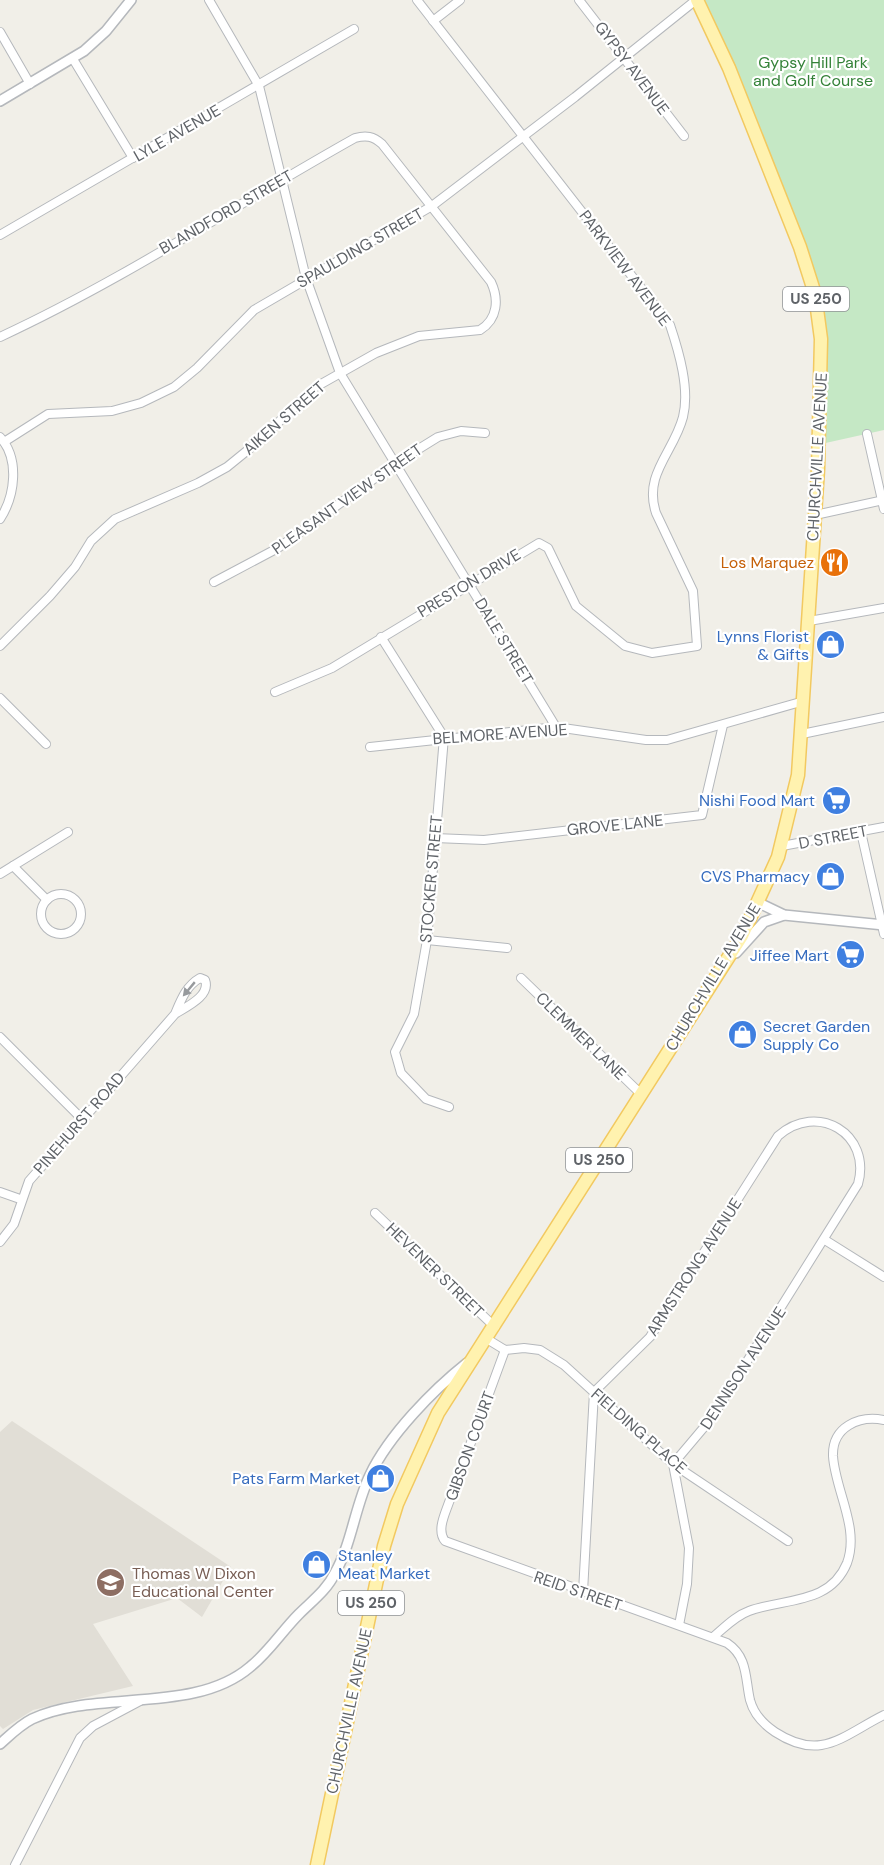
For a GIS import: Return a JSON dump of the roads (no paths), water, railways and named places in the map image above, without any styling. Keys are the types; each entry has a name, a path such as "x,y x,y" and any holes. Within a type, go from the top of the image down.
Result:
{"main road":[{"name":"CHURCHVILLE AVENUE","path":"317,1865 384,1546 397,1504 438,1413 495,1327 725,963 759,903 782,846 794,796 802,734 822,352 815,294 798,241 729,68 697,0"}],"street":[{"path":"0,101 73,59 97,40 131,0"},
{"name":"DALE STREET","path":"210,0 259,86 306,278 340,372 556,727"},
{"name":"PARKVIEW AVENUE","path":"417,0 670,325 683,383 685,405 680,428 655,474 653,500 656,513 693,591 698,646"},
{"path":"433,21 460,0"},
{"name":"GYPSY AVENUE","path":"579,0 684,136"},
{"name":"SPAULDING STREET","path":"2,440 48,414 112,411 141,403 168,390 197,369 247,315 306,278 432,206 625,59 697,0"},
{"name":"LYLE AVENUE","path":"3,234 354,29"},
{"path":"0,32 30,84"},
{"path":"73,59 133,158"},
{"name":"BLANDFORD STREET","path":"0,337 49,315 355,138 368,136 382,144 432,206"},
{"name":"AIKEN STREET","path":"0,646 56,589 75,567 91,541 110,522 129,511 198,483 227,467 259,441 307,394 340,372 407,339 430,334 474,332 485,327 492,318 496,300 491,282 432,206"},
{"path":"0,223 3,234"},
{"name":"PLEASANT VIEW STREET","path":"214,582 282,545 396,463 448,434 470,430 484,433"},
{"path":"815,515 883,503 867,434"},
{"path":"0,519 8,505 12,486 11,461 2,440"},
{"name":"PRESTON DRIVE","path":"274,692 332,668 532,545 543,544 548,548 576,606 625,646 641,652 658,653 698,646"},
{"path":"809,621 884,608"},
{"path":"381,637 444,737"},
{"path":"0,698 46,744"},
{"name":"BELMORE AVENUE","path":"370,747 444,737 556,727 654,741 675,739 804,701"},
{"path":"802,734 884,717"},
{"name":"GROVE LANE","path":"435,838 484,840 702,815 723,725"},
{"name":"STOCKER STREET","path":"444,737 427,940 414,1014 396,1046 395,1056 401,1073 426,1099 449,1107"},
{"name":"D STREET","path":"782,846 884,827"},
{"path":"0,874 68,832"},
{"path":"759,903 784,915 884,927 861,832"},
{"path":"13,866 47,900"},
{"path":"63,894 77,902 82,915 75,930 60,935 46,928 41,914 47,900 63,894"},
{"path":"725,963 764,922 784,915"},
{"path":"427,940 507,948"},
{"name":"PINEHURST ROAD","path":"0,1242 14,1224 20,1199 29,1181 175,1014 195,1003 205,991 205,980 200,978 183,994 175,1014"},
{"name":"CLEMMER LANE","path":"520,978 641,1094"},
{"path":"0,1037 82,1119"},
{"name":"ARMSTRONG AVENUE","path":"594,1392 650,1336 778,1136 794,1125 806,1121 820,1121 836,1127"},
{"name":"DENNISON AVENUE","path":"673,1464 711,1419 855,1189 860,1175 859,1159 854,1145 836,1127"},
{"path":"0,1192 20,1199"},
{"name":"HEVENER STREET","path":"375,1213 495,1327"},
{"path":"825,1239 884,1277"},
{"path":"487,1339 505,1350"},
{"name":"FIELDING PLACE","path":"505,1350 528,1348 546,1353 594,1392 673,1464 788,1541"},
{"name":"GIBSON COURT","path":"445,1541 441,1536 448,1505 505,1350"},
{"path":"0,1744 22,1724 46,1713 101,1704 140,1701 223,1684 244,1672 262,1656 333,1577 370,1476 409,1420 431,1392 474,1358"},
{"path":"582,1592 594,1426 594,1392"},
{"path":"423,1404 438,1413"},
{"path":"713,1637 745,1612 813,1596 828,1588 839,1577 848,1559 850,1542 834,1465 835,1442 842,1430 855,1421 870,1418 884,1419"},
{"path":"673,1464 688,1548 687,1584 679,1625"},
{"name":"REID STREET","path":"445,1541 582,1592 713,1637 729,1645 738,1652 746,1671 750,1699 755,1713 764,1724 785,1738 806,1747 821,1747 884,1715"},
{"path":"15,1865 80,1738 93,1726 140,1701"},
{"path":"876,1719 884,1723"}],"place":[{"name":"Los Marquez","path":"835,562"},
{"name":"Lynns Florist & Gifts","path":"830,645"},
{"name":"Nishi Food Mart","path":"836,800"},
{"name":"CVS Pharmacy","path":"831,876"},
{"name":"Jiffee Mart","path":"850,955"},
{"name":"Secret Garden Supply Co","path":"742,1035"},
{"name":"Pats Farm Market","path":"381,1478"},
{"name":"Stanley Meat Market","path":"317,1564"},
{"name":"Thomas W Dixon Educational Center","path":"111,1582"}],"park label":[{"name":"Gypsy Hill Park and Golf Course","path":"813,71"}]}
